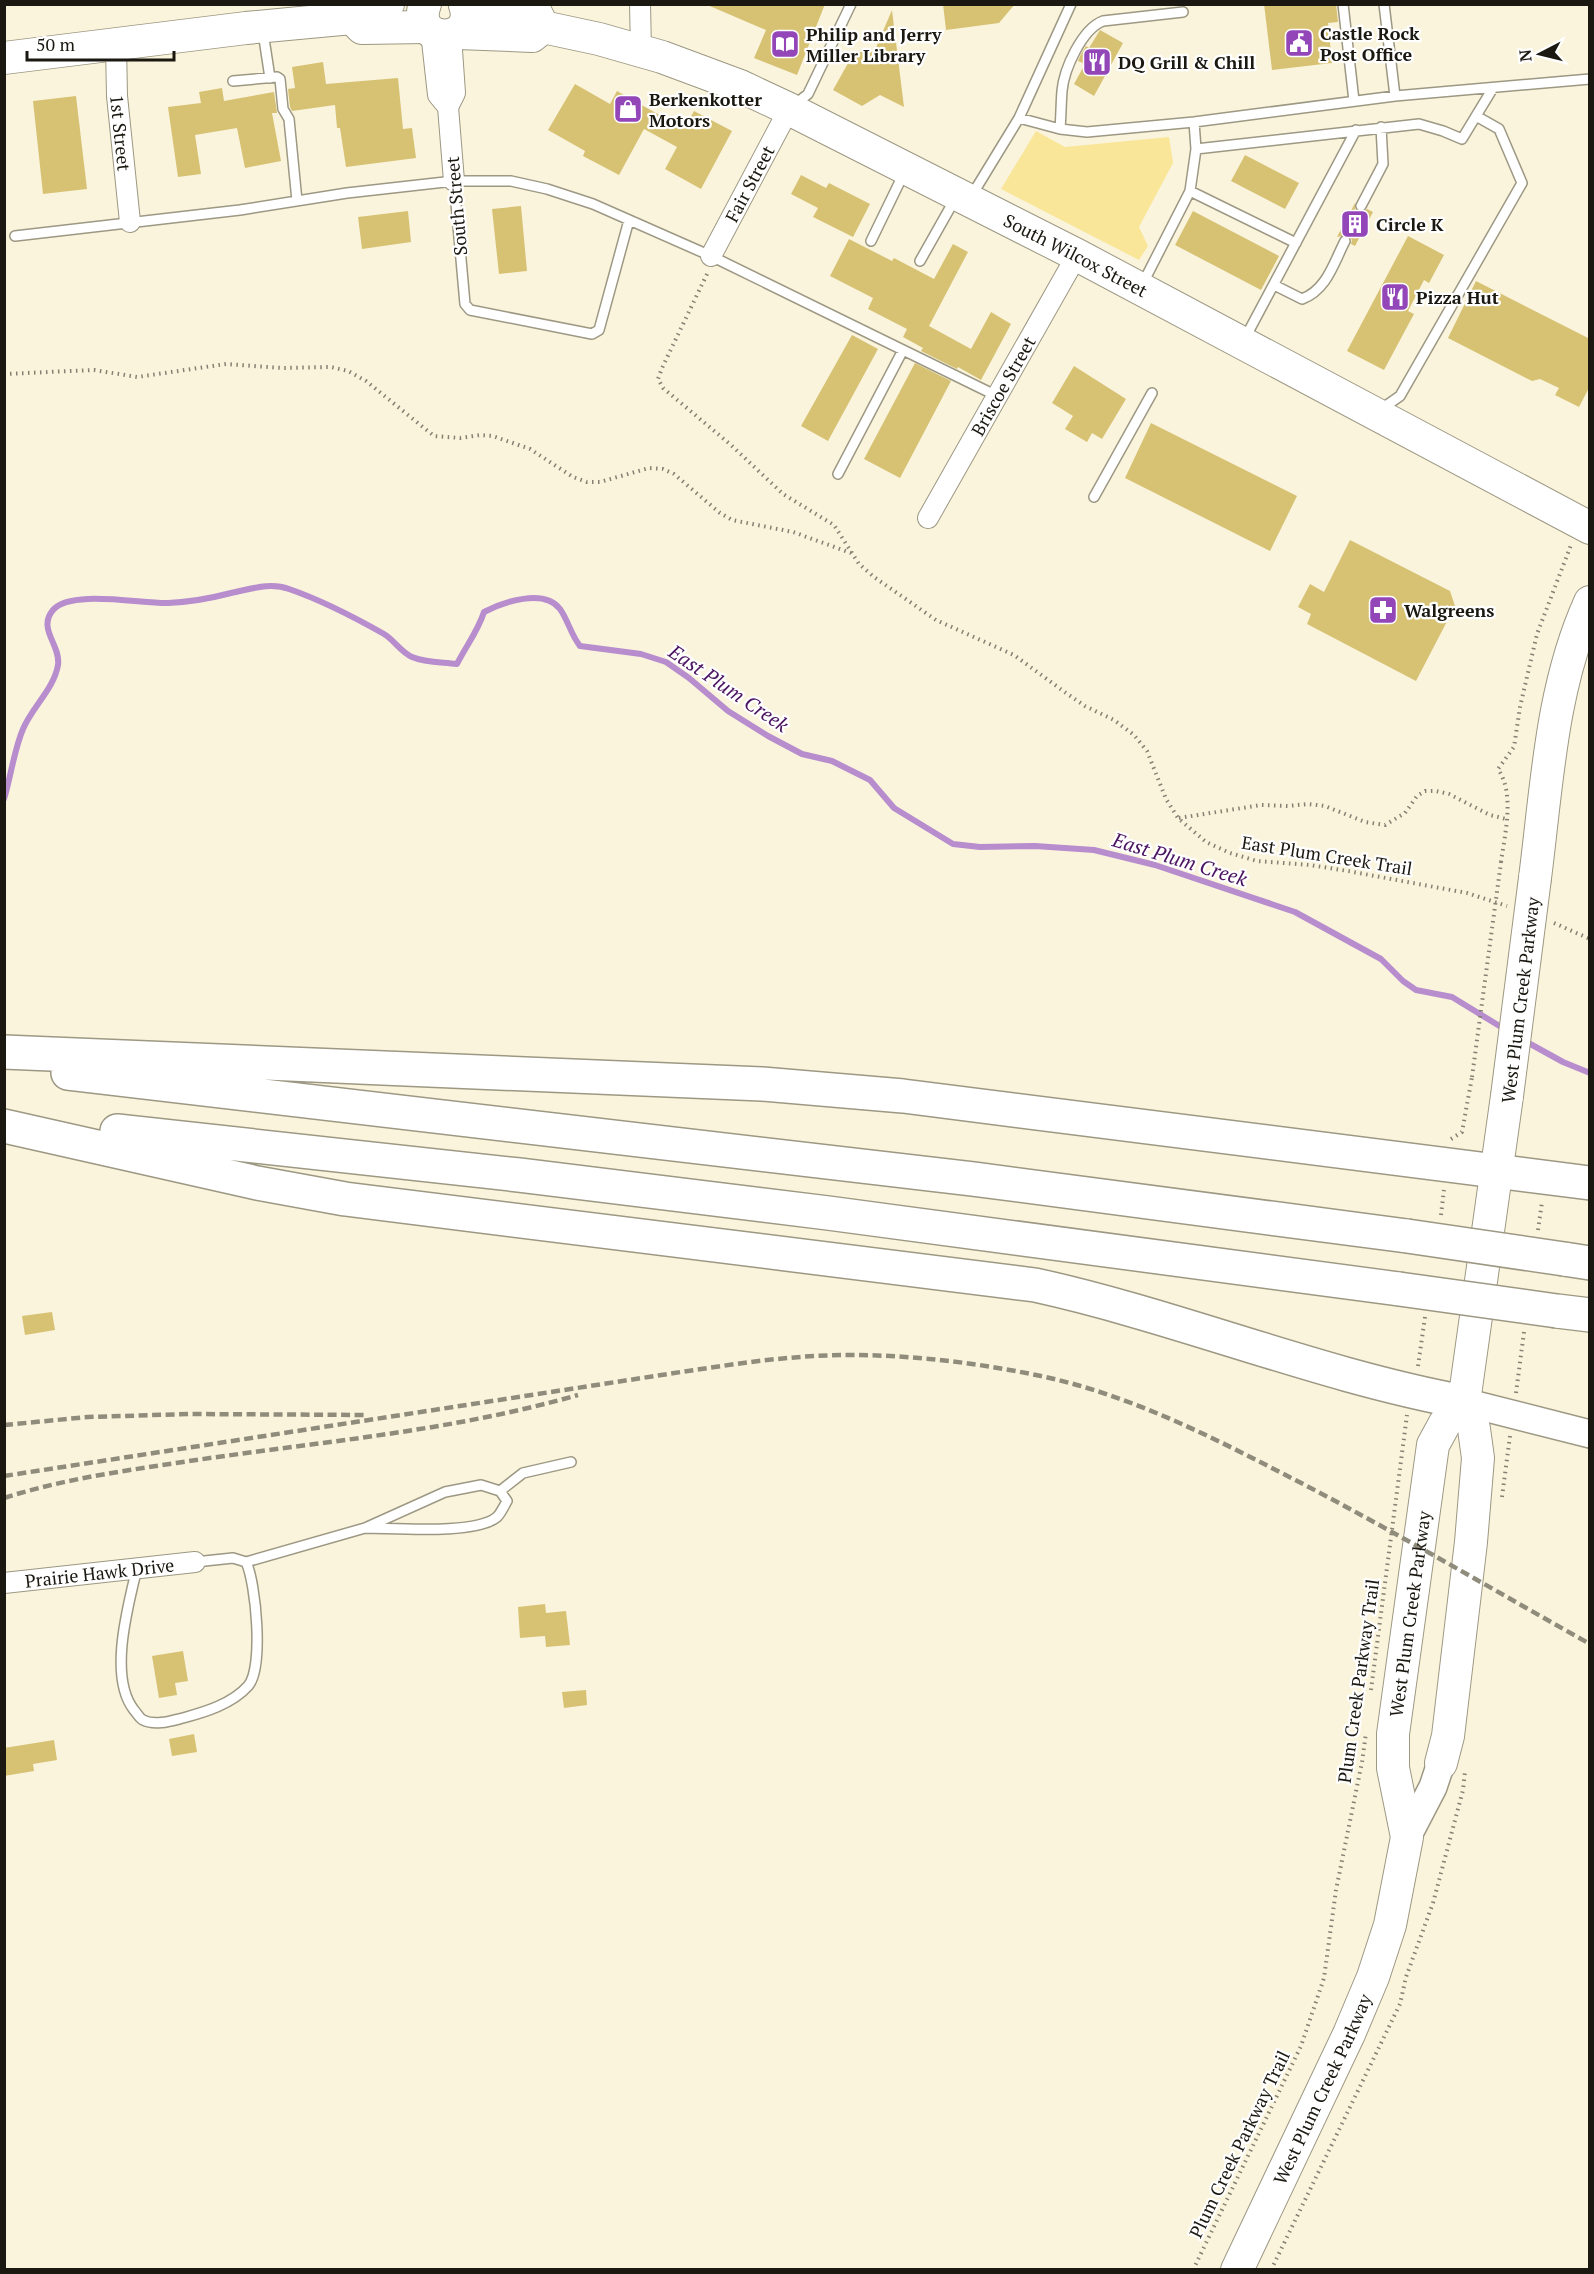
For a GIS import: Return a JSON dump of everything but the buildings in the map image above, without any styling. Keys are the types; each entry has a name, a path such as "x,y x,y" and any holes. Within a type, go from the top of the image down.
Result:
{"highway":[{"path":"4,1052 785,1086 969,1103 1590,1183"},
{"path":"4,1066 973,1179 1407,1236 1577,1261"},
{"path":"4,1118 519,1175 828,1213 1590,1315"},
{"path":"4,1126 257,1183 345,1199 1035,1285 1158,1316 1288,1359 1412,1392 1464,1402"}],"main road":[{"path":"352,18 358,7 388,4"},
{"name":"South Wilcox Street","path":"446,20 534,11 543,27 599,39 700,70 789,109 1077,255 1243,343 1375,414 1582,532"},
{"path":"352,18 362,28 446,20"},
{"path":"4,58 352,18"},
{"name":"West Plum Creek Parkway","path":"1407,1837 1398,1800 1393,1761 1393,1734 1433,1445 1445,1423 1464,1402 1498,1170 1560,696 1572,650 1590,602"},
{"path":"1560,696 1590,667"},
{"path":"1464,1402 1590,1434"},
{"name":"West Plum Creek Parkway","path":"1237,2270 1252,2234 1327,2082 1373,1977 1390,1924 1407,1837 1433,1786 1441,1763 1448,1736 1471,1542 1478,1458 1471,1414 1464,1402"},
{"name":"West Plum Creek Parkway","path":"1231,2270 1252,2234"}],"street":[{"path":"639,4 641,51"},
{"name":"South Street","path":"446,20 438,94 448,107 454,181"},
{"name":"1st Street","path":"116,45 117,96 130,222"},
{"name":"Fair Street","path":"711,256 789,109"},
{"name":"Briscoe Street","path":"928,518 1077,255"},
{"name":"Prairie Hawk Drive","path":"4,1583 195,1562"}],"lane":[{"path":"789,109 808,94 851,4"},
{"path":"920,261 1019,118 1071,4"},
{"path":"1343,4 1354,101"},
{"path":"1384,4 1395,96"},
{"path":"1060,129 1065,74 1084,35 1093,25 1103,21 1183,12"},
{"path":"263,27 270,78"},
{"path":"233,81 277,77 280,79 283,109 289,120 297,201"},
{"path":"1019,118 1060,129 1087,132 1194,122 1395,96 1590,79"},
{"path":"1196,149 1419,124 1462,139 1493,88"},
{"path":"1375,414 1400,396 1522,183 1499,129 1476,116"},
{"path":"1140,289 1190,190 1196,149 1194,122"},
{"path":"1361,206 1383,164 1381,127"},
{"path":"1243,343 1356,130"},
{"path":"871,241 907,168"},
{"path":"15,236 240,210 346,193 454,181 512,182 547,189 593,204 711,256 998,396"},
{"name":"South Street","path":"454,181 465,304 470,310 592,334 599,330 629,220"},
{"path":"1190,190 1296,243"},
{"path":"1274,285 1302,299 1314,295 1323,284 1345,241"},
{"path":"838,474 903,350"},
{"path":"1094,497 1152,393"},
{"path":"500,1491 523,1473 571,1462"},
{"path":"195,1562 233,1558 246,1562 364,1528 445,1492 481,1485 500,1491 507,1501 498,1516 480,1526 364,1528"},
{"path":"137,1568 126,1614 121,1674 128,1702 142,1720 158,1723 211,1710 249,1685 255,1668 256,1633 254,1589 246,1562"}],"path":[{"path":"711,256 706,278 658,379 663,388 676,400 707,424 783,494 834,525 843,536 851,554"},
{"name":"East Plum Creek Trail","path":"4,374 94,370 137,377 226,364 282,368 331,367 348,371 366,381 434,436 460,438 493,436 531,449 573,477 587,482 600,482 650,468 675,474 720,513 732,520 793,532 851,554 874,577 936,620 1014,655 1085,706 1114,720 1134,735 1147,751 1166,799 1178,818 1206,842 1230,853 1257,861 1348,871 1467,893 1512,908"},
{"path":"1440,1219 1448,1142 1461,1132 1472,1077 1501,862 1507,792 1505,779 1498,769 1514,747 1520,707 1538,634 1582,532"},
{"path":"1178,818 1261,805 1308,804 1325,806 1365,822 1385,825 1405,813 1417,796 1425,791 1436,791 1449,794 1490,814 1506,819"},
{"path":"1544,920 1590,939"},
{"name":"Plum Creek Parkway Trail","path":"1371,1690 1404,1430 1426,1309"},
{"name":"Plum Creek Parkway Trail","path":"1193,2270 1301,2046 1324,1978 1336,1890 1367,1726"}],"shaded area":[{"path":"1036,131 1065,147 1169,137 1173,163 1139,227 1148,246 1139,260 1001,189"}],"waterway":[{"name":"East Plum Creek","path":"4,799 23,729 56,674 58,658 47,624 53,610 62,604 74,600 90,599 176,602 260,587 282,587 313,598 361,621 388,637 412,657 457,664 484,612 512,601 544,599 560,609 580,646 641,654 666,662 728,711 768,736 802,754 832,761 870,780 894,808 953,844 980,847 1035,846 1094,850 1155,865 1295,912 1381,959 1403,981 1416,990 1452,997 1506,1030"},
{"name":"East Plum Creek","path":"1523,1040 1563,1062 1590,1073"}],"railway":[{"path":"4,1476 761,1361 851,1355 947,1361 1010,1370 1071,1383 1129,1402 1186,1426 1309,1487 1590,1644"},
{"path":"4,1498 116,1472 431,1427 529,1408 578,1395"},
{"path":"4,1425 88,1417 190,1414 368,1415"}],"place":[{"name":"Castle Rock Post Office","path":"1299,43"},
{"name":"Philip and Jerry Miller Library","path":"785,44"},
{"name":"DQ Grill & Chill","path":"1097,62"},
{"name":"Berkenkotter Motors","path":"628,109"},
{"name":"Circle K","path":"1355,224"},
{"name":"Pizza Hut","path":"1395,297"},
{"name":"Walgreens","path":"1383,610"}]}
